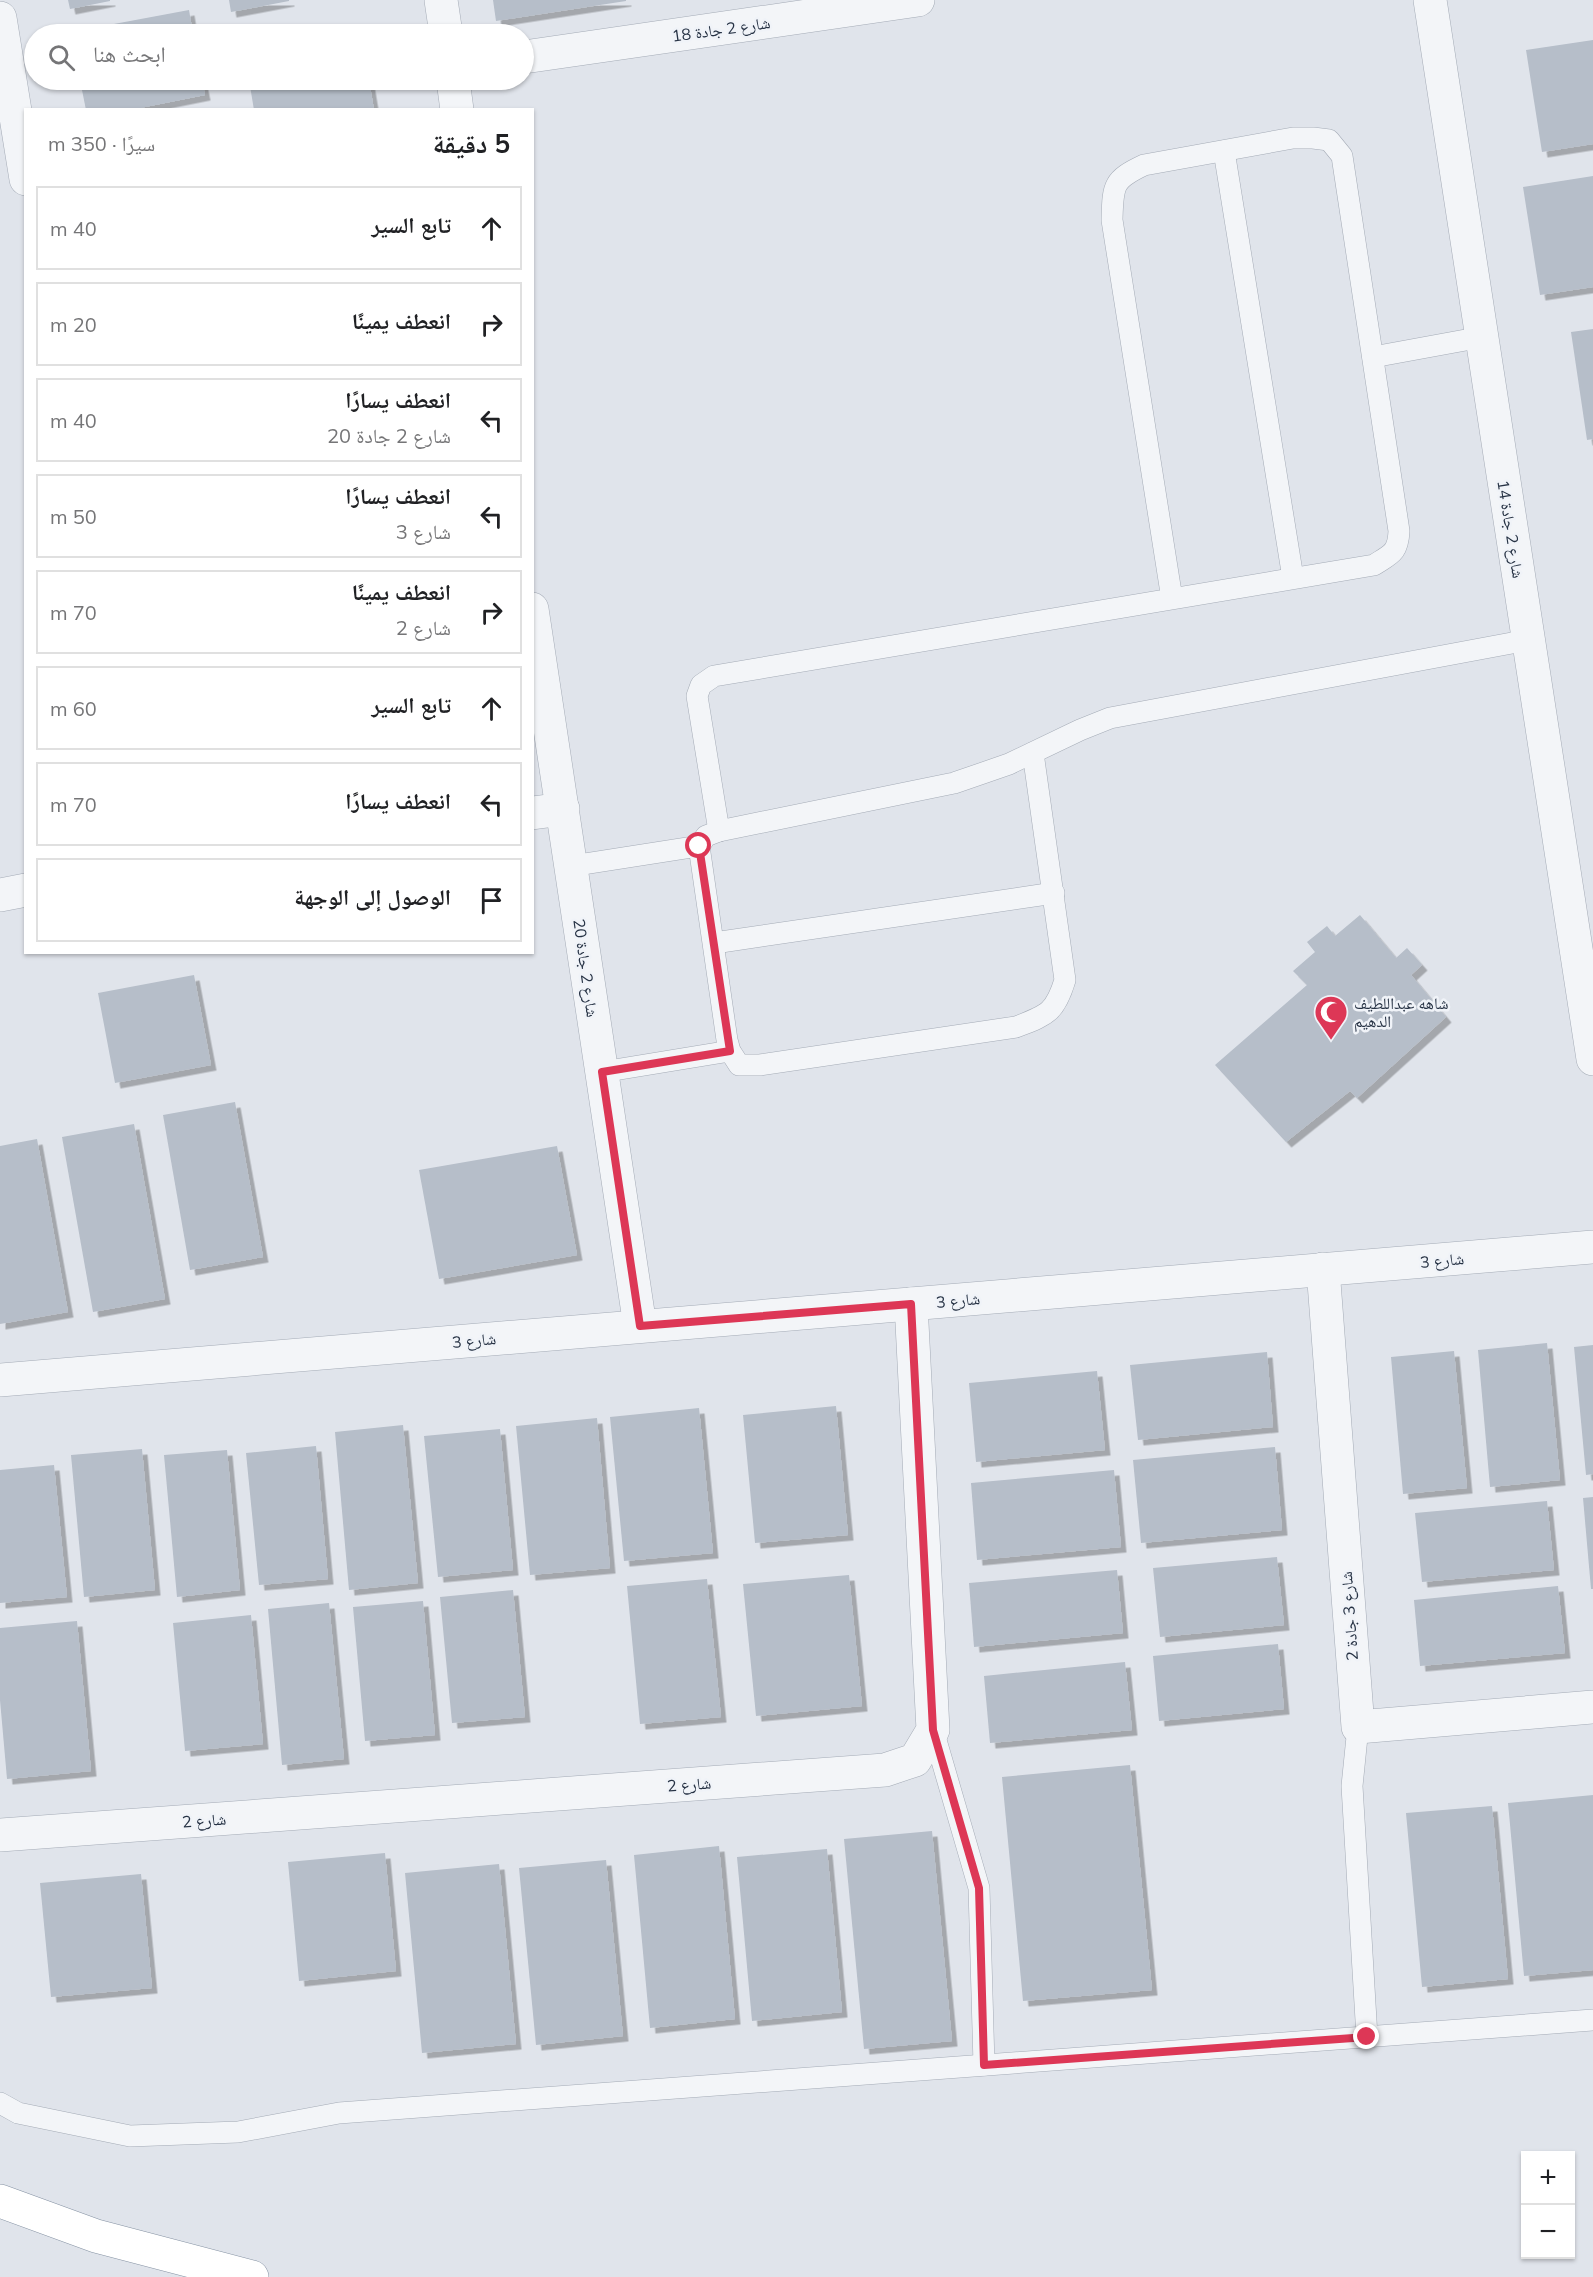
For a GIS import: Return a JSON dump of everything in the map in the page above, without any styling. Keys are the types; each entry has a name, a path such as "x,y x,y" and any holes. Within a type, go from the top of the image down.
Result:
{"highway":[{"path":"0,2201 96,2236 252,2277"}],"street":[{"path":"441,0 445,24"},
{"name":"شارع 2 جادة 18","path":"534,56 918,0"},
{"name":"شارع 2 جادة 14","path":"1430,0 1528,640 1585,948 1593,1059"},
{"path":"0,18 24,167"},
{"path":"455,90 458,108"},
{"name":"شارع 2 جادة 20","path":"534,634 548,811 571,866 640,1326"},
{"path":"0,895 24,890"},
{"name":"شارع 3","path":"0,1380 1593,1247"},
{"name":"شارع 3 جادة 2","path":"1323,1269 1358,1727"},
{"path":"911,1304 933,1730"},
{"path":"1358,1727 1593,1707"},
{"name":"شارع 2","path":"0,1835 885,1770 915,1760 933,1730"}],"lane":[{"path":"719,831 697,696 701,685 714,676 1374,565 1394,552 1399,531 1342,156 1329,140 1293,138 1144,165 1126,173 1117,181 1113,197 1112,220 1172,598"},
{"path":"1224,151 1293,578"},
{"path":"1373,357 1482,337"},
{"path":"1033,753 1065,980 1059,1000 1044,1017 1016,1027 760,1065 739,1065 730,1051 699,846 706,836 719,831 954,783 984,774 1110,718 1528,640"},
{"path":"571,866 699,846"},
{"path":"714,943 1054,893"},
{"path":"602,1072 730,1051"},
{"path":"1358,1727 1352,1786 1367,2037"},
{"path":"933,1730 979,1888 984,2065"},
{"path":"0,2103 18,2113 130,2136 238,2132 339,2113 1593,2020"}],"building":[{"path":"68,0 110,0 110,1 70,9"},
{"path":"229,0 289,0 289,1 231,12"},
{"path":"493,0 626,0 626,1 496,21"},
{"path":"189,10 191,24 114,24"},
{"path":"1593,40 1593,144 1542,152 1526,50"},
{"path":"82,90 204,90 205,95 140,108 86,108"},
{"path":"251,90 371,90 374,108 254,108"},
{"path":"1593,176 1593,287 1540,295 1523,187"},
{"path":"1593,329 1593,439 1587,440 1571,332"},
{"name":"شاهه عبداللطيف الدهيم","path":"1360,915 1396,958 1407,948 1422,965 1411,975 1446,1017 1357,1098 1350,1091 1286,1142 1215,1065 1307,985 1293,971 1315,952 1307,942 1327,926 1335,936"},
{"path":"194,975 211,1065 115,1083 98,993"},
{"path":"235,1102 263,1257 190,1270 163,1115"},
{"path":"134,1124 165,1299 93,1312 62,1137"},
{"path":"37,1139 68,1312 0,1324 0,1146"},
{"path":"557,1146 577,1255 439,1279 419,1170"},
{"path":"1547,1343 1560,1480 1490,1487 1478,1350"},
{"path":"1593,1345 1593,1474 1586,1475 1574,1347"},
{"path":"1454,1351 1467,1488 1403,1494 1391,1357"},
{"path":"1267,1352 1273,1427 1138,1440 1130,1365"},
{"path":"1097,1371 1105,1450 976,1462 969,1383"},
{"path":"836,1406 848,1535 755,1543 743,1415"},
{"path":"699,1408 713,1553 624,1561 610,1417"},
{"path":"597,1418 610,1568 530,1575 516,1426"},
{"path":"403,1425 418,1583 349,1590 335,1432"},
{"path":"500,1429 513,1570 438,1577 424,1436"},
{"path":"316,1446 328,1579 259,1585 246,1453"},
{"path":"1275,1447 1282,1530 1141,1543 1133,1460"},
{"path":"142,1449 155,1590 84,1597 71,1455"},
{"path":"227,1450 240,1590 177,1597 164,1455"},
{"path":"54,1465 67,1597 0,1603 0,1470"},
{"path":"1114,1470 1121,1547 977,1560 971,1483"},
{"path":"1593,1497 1593,1589 1591,1589 1583,1498"},
{"path":"1547,1501 1554,1570 1422,1582 1415,1513"},
{"path":"1277,1557 1284,1625 1160,1637 1153,1568"},
{"path":"1117,1570 1123,1633 974,1647 969,1583"},
{"path":"849,1575 862,1706 756,1716 743,1584"},
{"path":"707,1579 721,1717 640,1724 627,1586"},
{"path":"1558,1586 1565,1653 1420,1666 1414,1600"},
{"path":"513,1590 525,1717 452,1723 440,1597"},
{"path":"423,1601 435,1735 365,1741 353,1607"},
{"path":"329,1603 344,1759 282,1765 268,1609"},
{"path":"251,1615 263,1744 185,1751 173,1623"},
{"path":"77,1621 91,1771 7,1779 0,1700 0,1628"},
{"path":"1278,1644 1284,1709 1159,1721 1153,1656"},
{"path":"1125,1662 1132,1730 990,1743 984,1676"},
{"path":"1130,1765 1152,1990 1023,2001 1002,1777"},
{"path":"1593,1795 1593,1970 1524,1976 1508,1803"},
{"path":"1492,1806 1508,1979 1422,1987 1406,1813"},
{"path":"932,1831 952,2041 864,2049 844,1839"},
{"path":"719,1846 735,2019 650,2028 634,1855"},
{"path":"827,1849 842,2012 752,2021 737,1857"},
{"path":"385,1853 396,1971 299,1981 288,1862"},
{"path":"606,1860 623,2036 536,2045 519,1868"},
{"path":"499,1864 516,2044 422,2053 405,1873"},
{"path":"141,1874 152,1988 51,1997 40,1883"}],"place":[{"name":"شاهه عبداللطيف الدهيم","path":"1331,1041"}],"route":[{"path":"699,846 730,1051 602,1072 640,1326 911,1304 933,1730 979,1888 984,2065 1367,2037"}]}
